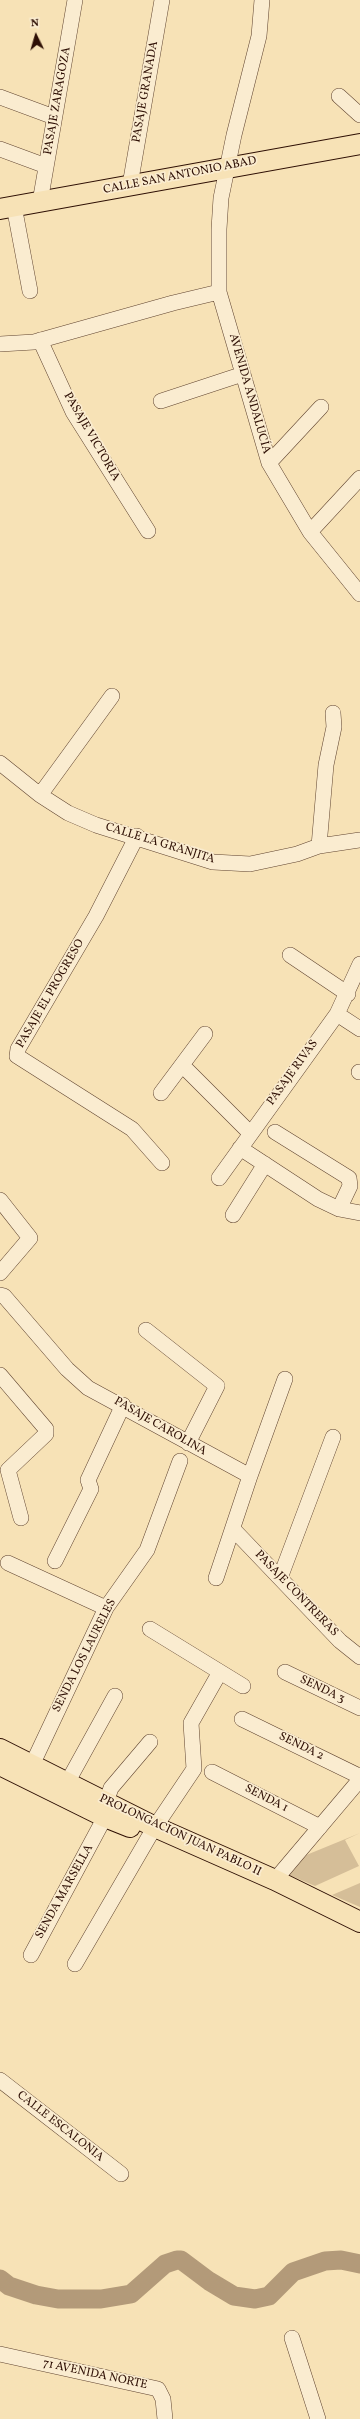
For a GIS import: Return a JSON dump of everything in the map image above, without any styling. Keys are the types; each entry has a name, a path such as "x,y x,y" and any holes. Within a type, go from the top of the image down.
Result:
{"main road":[{"name":"CALLE SAN ANTONIO ABAD","path":"7,208 360,144"},
{"name":"PROLONGACION JUAN PABLO II","path":"0,1749 68,1783 103,1816"},
{"name":"PROLONGACION JUAN PABLO II","path":"0,1765 103,1816 153,1831 274,1880 360,1922"},
{"name":"PROLONGACION JUAN PABLO II","path":"153,1831 360,1933"}],"street":[{"name":"PASAJE ZARAGOZA","path":"40,202 75,0"},
{"name":"PASAJE GRANADA","path":"130,185 162,0"},
{"name":"AVENIDA ANDALUCÍA","path":"262,0 259,36 227,168 219,229 220,292 269,464 310,532 360,594"},
{"path":"339,96 360,115"},
{"path":"0,97 54,117"},
{"path":"0,149 46,166"},
{"path":"7,208 30,291"},
{"path":"0,344 40,340 173,303 220,292"},
{"name":"PASAJE VICTORIA","path":"40,340 73,412 148,531"},
{"path":"161,401 243,374"},
{"path":"269,464 321,407"},
{"path":"310,532 360,478"},
{"path":"40,795 112,696"},
{"path":"319,846 326,764 334,727 333,713"},
{"name":"CALLE LA GRANJITA","path":"0,764 40,795 68,813 96,825 137,836 169,849 213,862 250,864 297,854 319,846 360,840"},
{"name":"PASAJE EL PROGRESO","path":"137,836 96,916 18,1049 17,1056 132,1129 162,1163"},
{"path":"290,955 348,994"},
{"name":"PASAJE RIVAS","path":"219,1178 337,1014 348,994 360,964"},
{"path":"337,1014 360,1029"},
{"path":"160,1093 205,1034"},
{"path":"182,1065 250,1133"},
{"path":"275,1132 349,1178 350,1186 339,1209"},
{"path":"240,1148 318,1199 339,1209 360,1213"},
{"path":"233,1215 265,1164"},
{"path":"0,1200 30,1238 0,1273"},
{"name":"PASAJE CAROLINA","path":"0,1295 4,1296 67,1369 88,1388 123,1405 188,1443 250,1476"},
{"path":"146,1330 217,1386 188,1443"},
{"path":"216,1578 250,1476 285,1379"},
{"path":"2,1381 46,1428 46,1434 8,1470 22,1518"},
{"path":"54,1561 91,1489 88,1480 123,1405"},
{"path":"280,1578 333,1437"},
{"name":"SENDA LOS LAURELES","path":"32,1765 106,1608 147,1550 180,1461"},
{"name":"PASAJE CONTRERAS","path":"233,1529 340,1641 360,1657"},
{"path":"8,1563 106,1608"},
{"path":"150,1629 242,1686"},
{"path":"75,1964 153,1831 194,1768 191,1722 220,1672"},
{"name":"SENDA 3","path":"284,1672 360,1708"},
{"path":"68,1783 115,1696"},
{"name":"SENDA 2","path":"242,1718 360,1776"},
{"name":"SENDA MARSELLA","path":"31,1955 103,1816 111,1788 150,1742"},
{"name":"SENDA 1","path":"212,1772 320,1827"},
{"path":"274,1880 320,1827 357,1782 360,1776"},
{"name":"CALLE ESCALONIA","path":"0,2080 121,2174"},
{"path":"292,2338 318,2419"},
{"name":"71 AVENIDA NORTE","path":"0,2354 158,2389 163,2399 165,2419"}],"shaded area":[{"path":"360,1833 345,1840 359,1866 315,1886 287,1874 299,1858"},
{"path":"360,1883 360,1907 332,1895"}],"waterway":[{"path":"0,2279 9,2286 36,2295 58,2299 101,2299 131,2294 165,2264 181,2260 209,2281 234,2296 255,2299 269,2296 293,2272 325,2261 341,2260 360,2264"}]}
